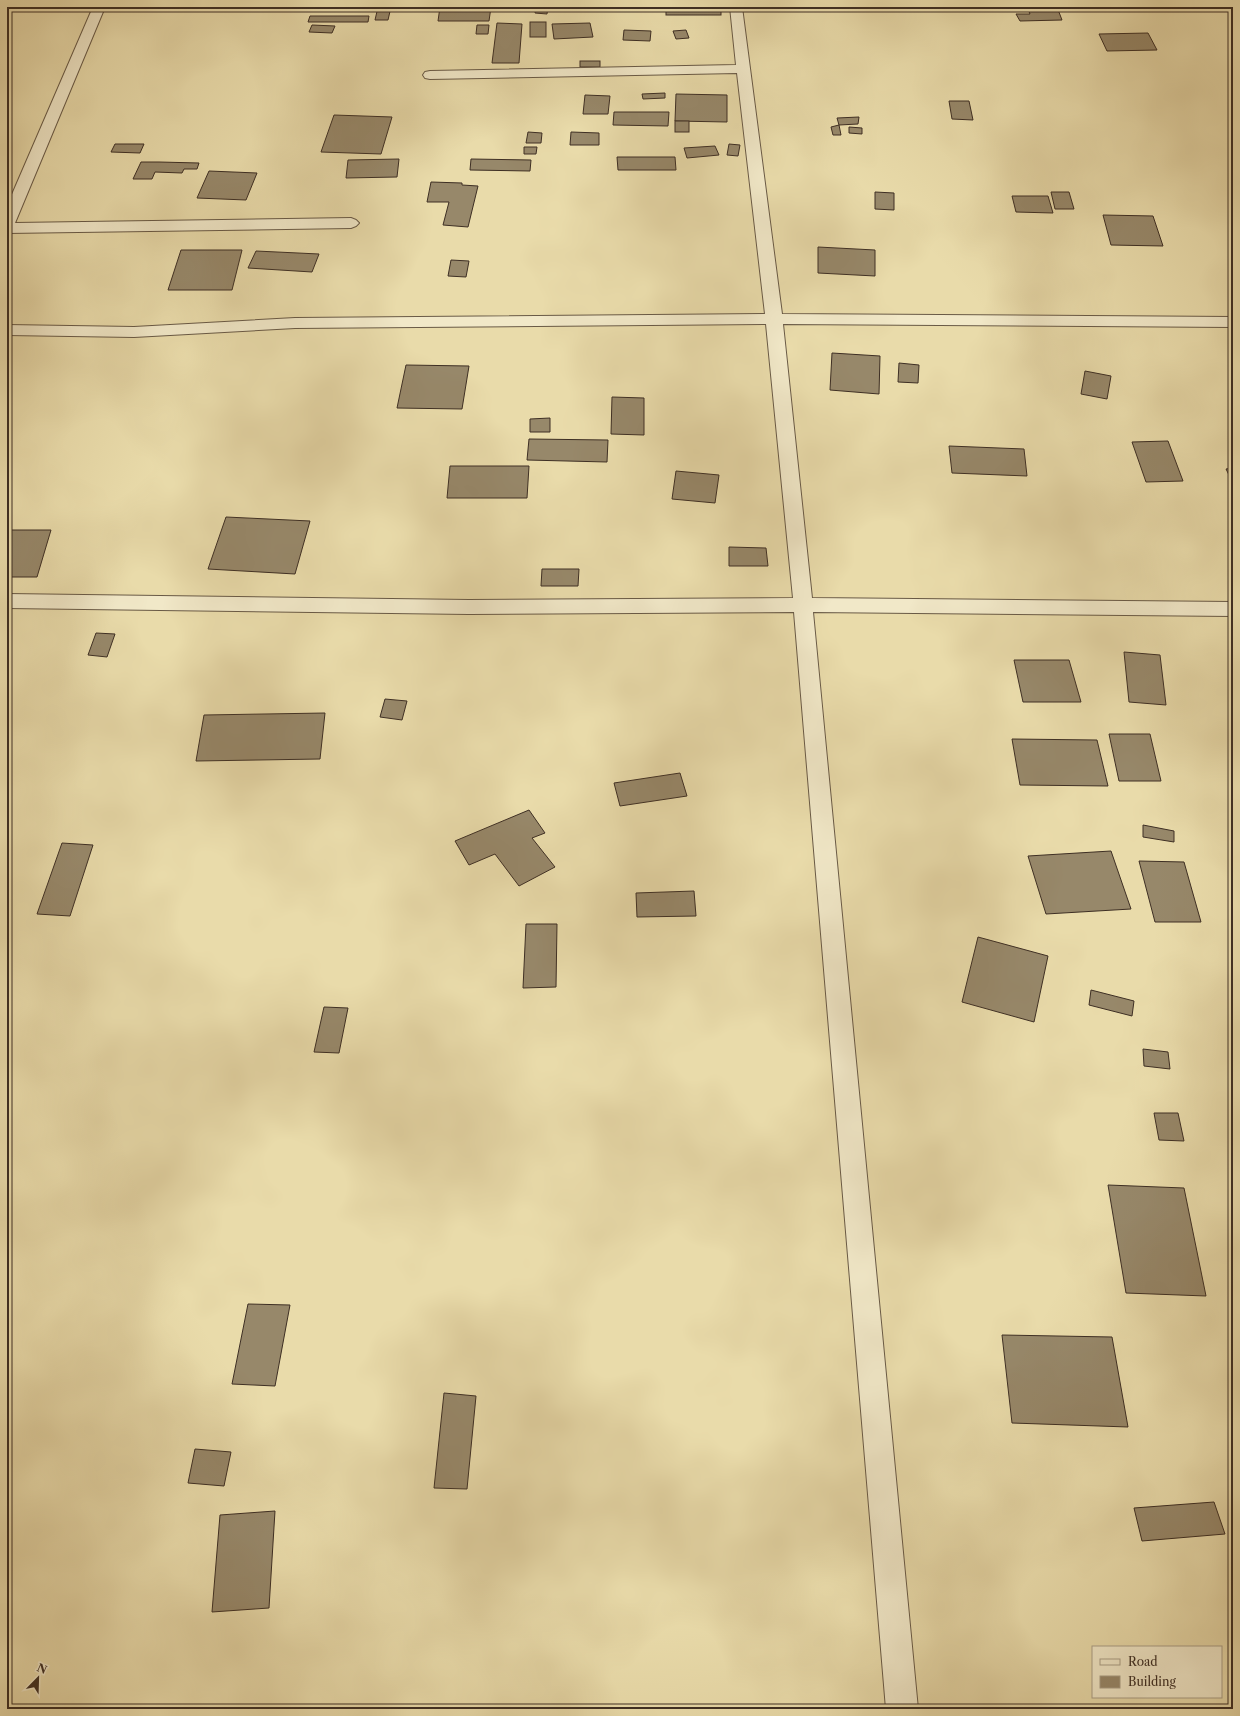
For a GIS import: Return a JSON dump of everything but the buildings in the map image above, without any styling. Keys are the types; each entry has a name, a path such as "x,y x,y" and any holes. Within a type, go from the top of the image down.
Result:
{"street":[{"path":"7,224 99,7"},
{"path":"736,7 774,319 803,605 902,1709"},
{"path":"430,75 744,69"},
{"path":"7,228 350,223"},
{"path":"7,330 134,332 295,323 774,319 1233,322"},
{"path":"7,601 469,607 803,605 1233,609"}]}
